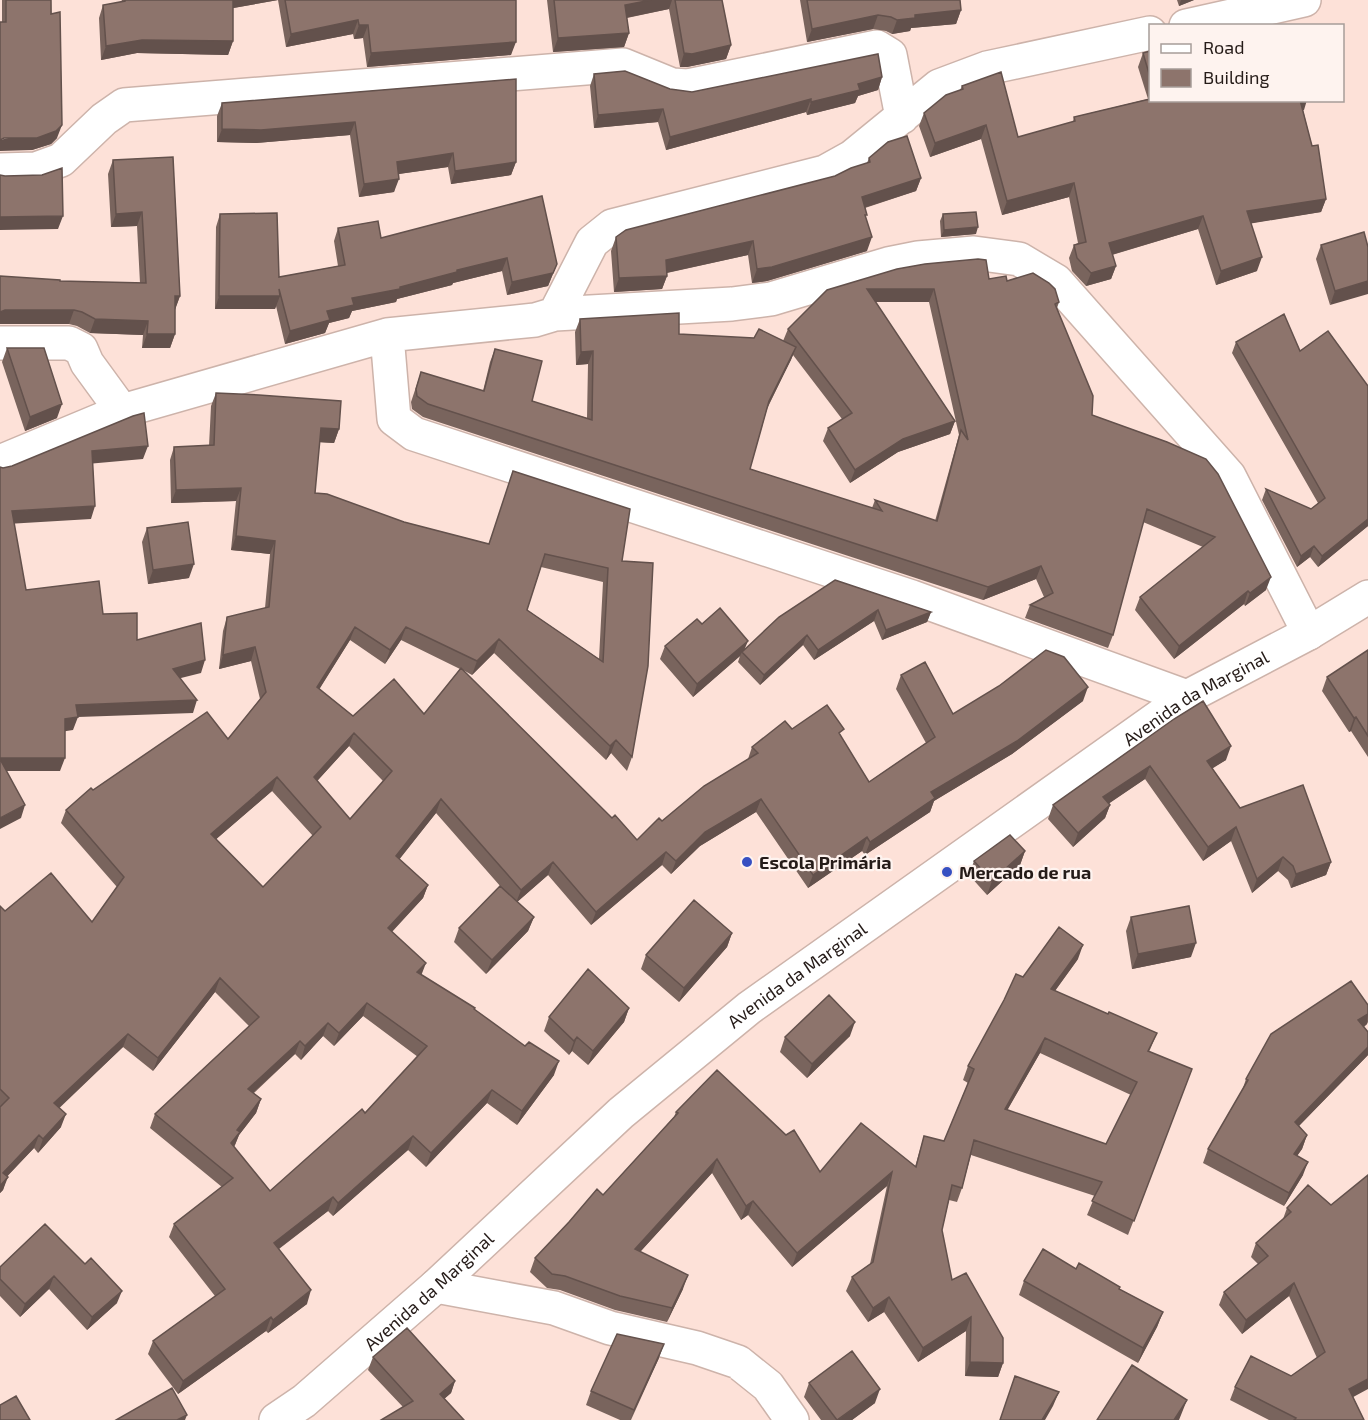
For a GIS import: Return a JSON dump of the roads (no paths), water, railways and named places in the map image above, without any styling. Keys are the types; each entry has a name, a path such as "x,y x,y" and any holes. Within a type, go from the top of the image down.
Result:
{"street":[{"path":"1195,24 1304,0"},
{"path":"555,314 592,242 612,226 825,172 852,157 939,86 987,68 1149,33"},
{"path":"0,170 36,169 61,160 104,119 124,105 623,66 672,85 688,86 877,47 890,55 902,117"},
{"path":"0,462 122,411 387,335 535,320 555,314 732,304 771,299 888,264 918,258 974,253 1019,259 1056,280 1229,476 1309,633"},
{"path":"387,335 394,419 414,434 912,597 1187,697"},
{"path":"0,344 69,343 81,349 87,363 122,411"},
{"name":"Avenida da Marginal","path":"276,1420 304,1401 436,1286 621,1113 749,1008 1187,697 1309,633 1368,597"},
{"path":"436,1286 554,1308 610,1328 697,1348 738,1362 768,1386 792,1420"}],"place":[{"name":"Escola Primária","path":"747,862"},
{"name":"Mercado de rua","path":"947,872"}]}
